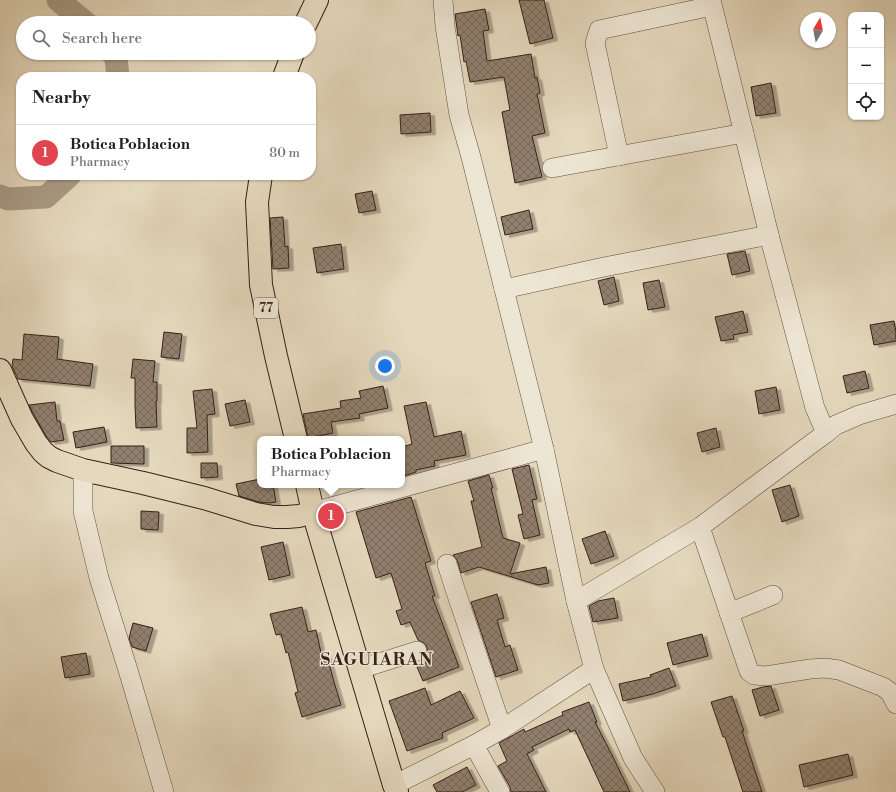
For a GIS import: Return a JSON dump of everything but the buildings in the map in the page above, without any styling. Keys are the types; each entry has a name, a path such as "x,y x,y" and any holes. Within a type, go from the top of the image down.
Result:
{"main road":[{"path":"309,16 317,0"},
{"path":"286,72 290,60"},
{"name":"77","path":"259,180 257,202 261,285 295,436"},
{"path":"0,370 22,419 36,443 43,452 57,461 83,470 204,498 256,514 274,517 299,516 313,512"},
{"path":"308,488 313,512 396,789"}],"street":[{"path":"443,0 445,26 459,115 471,157 544,449 576,601 594,669 633,758 655,792"},
{"path":"619,156 595,43 599,30 712,3 769,235 815,408 826,433"},
{"path":"552,168 744,133"},
{"path":"504,289 604,267 769,235"},
{"path":"576,601 700,527 836,425 859,415 896,404"},
{"path":"405,487 544,449"},
{"path":"83,470 83,511 99,578 164,792"},
{"path":"313,512 401,488"},
{"path":"700,527 749,671 754,675 766,676 810,668 839,670 887,690 890,692 896,704"},
{"path":"447,564 502,729"},
{"path":"729,613 773,595"},
{"path":"360,670 417,651"},
{"path":"396,789 502,729 594,669"},
{"path":"474,745 500,792"}],"waterway":[{"path":"58,0 77,16"},
{"path":"116,60 117,72"},
{"path":"0,196 8,199 46,197 65,180"}],"place":[{"name":"Botica Poblacion","path":"331,516"}],"district":[{"name":"SAGUIARAN","path":"377,660"}]}
